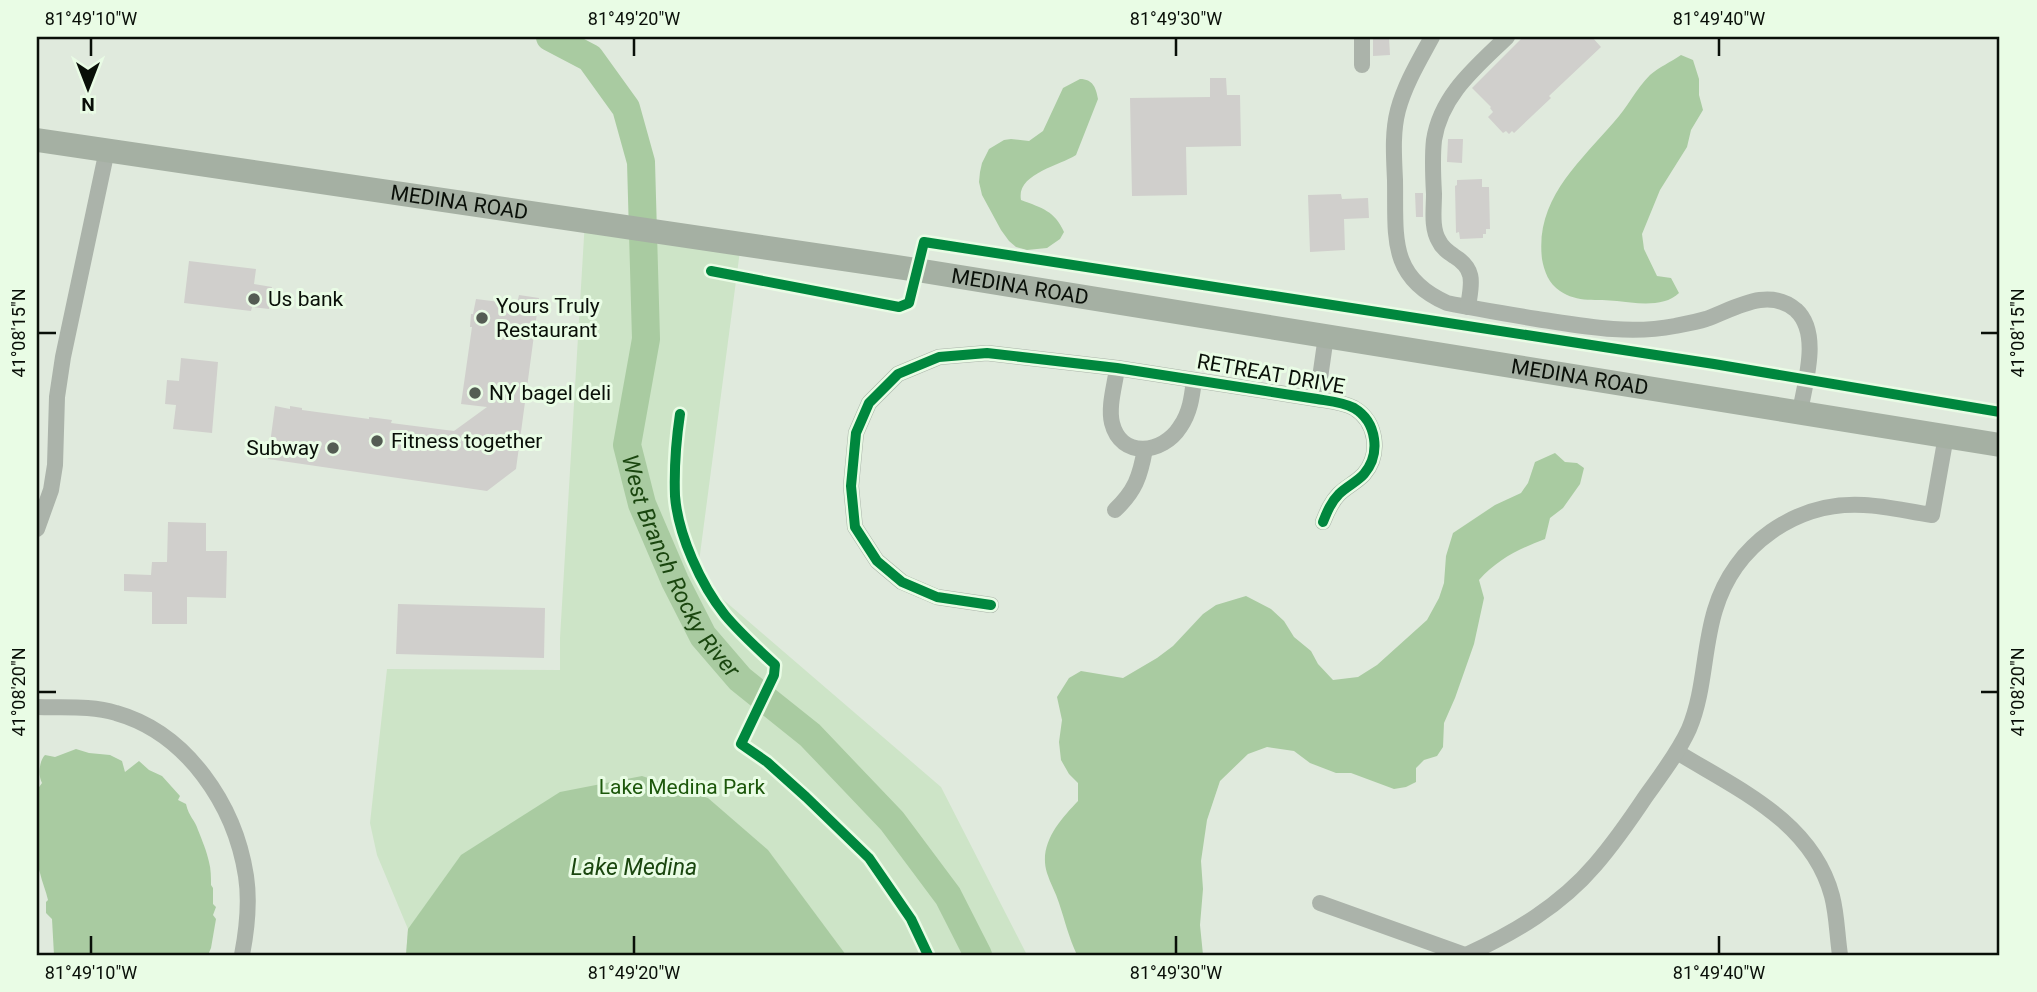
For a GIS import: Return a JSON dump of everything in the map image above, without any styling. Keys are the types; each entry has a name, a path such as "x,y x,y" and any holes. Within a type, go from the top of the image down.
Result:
{"highway":[{"name":"MEDINA ROAD","path":"37,140 689,236 2000,445"}],"street":[{"path":"1362,37 1362,65"},
{"path":"1432,37 1405,86 1394,134 1396,240 1407,273 1418,286 1447,303 1613,330 1674,326 1704,319 1756,299 1785,303 1804,320 1811,343 1800,412"},
{"path":"1468,307 1472,279 1469,269 1439,242 1435,230 1434,139 1449,98 1461,81 1507,37"},
{"path":"37,529 51,490 55,465 57,397 63,357 107,150"},
{"name":"RETREAT DRIVE","path":"1317,399 1326,336"},
{"name":"RETREAT DRIVE","path":"991,605 937,597 902,582 877,561 855,527 850,486 856,433 869,403 898,374 939,356 986,354 1117,368 1317,399 1354,408 1364,416 1370,426 1375,438 1375,452 1363,476 1340,493 1329,507 1323,522"},
{"path":"1115,510 1127,499 1136,485 1145,449 1125,443 1112,424 1117,368"},
{"name":"RETREAT DRIVE","path":"1145,449 1167,442 1179,429 1187,414 1194,380"},
{"path":"1320,903 1465,955 1527,923 1570,891 1594,867 1615,840 1677,752 1697,706 1714,611 1723,587 1736,566 1769,532 1814,510 1839,505 1864,505 1932,515 1946,436"},
{"path":"37,708 90,708 115,712 161,733 198,768 225,810 240,847 248,902 242,955"},
{"path":"1677,752 1771,810 1790,825 1810,848 1832,895 1840,955"}],"green space":[{"name":"Lake Medina Park","path":"585,220 741,243 697,577 941,787 1027,955 406,955 408,929 377,855 370,823 387,669 560,670"}],"water":[{"path":"1681,55 1693,60 1699,79 1703,110 1691,130 1687,147 1660,190 1642,234 1644,249 1657,276 1671,278 1679,293 1658,303 1588,300 1567,295 1550,281 1542,259 1545,218 1552,200 1562,183 1619,117 1645,80 1657,69"},
{"path":"1080,79 1093,85 1098,99 1076,155 1032,177 1021,191 1021,200 1052,215 1064,232 1060,239 1047,248 1027,250 1016,247 1001,230 982,195 979,182 982,163 989,149 1004,140 1029,141 1043,131 1063,88"},
{"path":"1555,453 1565,462 1577,463 1584,468 1580,484 1563,508 1550,518 1545,539 1509,555 1479,580 1484,598 1474,644 1444,723 1443,747 1437,756 1424,760 1416,768 1416,782 1394,789 1351,773 1336,773 1310,763 1294,751 1267,747 1248,754 1220,781 1207,820 1201,861 1203,889 1200,925 1203,955 1077,955 1045,862 1052,833 1078,801 1078,783 1061,760 1059,742 1062,720 1057,697 1069,678 1081,671 1123,678 1173,646 1203,614 1216,605 1246,596 1271,609 1284,621 1294,637 1311,651 1318,664 1333,680 1358,677 1377,665 1427,620 1444,583 1446,556 1453,533 1495,505 1521,493 1528,483 1535,462"},
{"path":"76,749 110,755 122,761 125,772 139,761 162,776 180,796 178,800 186,804 207,854 213,904 216,907 208,955 54,955 52,919 46,913 48,900 37,856 37,790 42,783 40,769 45,755 55,757"},
{"name":"Lake Medina","path":"642,776 708,798 768,850 846,955 406,955 408,929 461,855 560,792"}],"building":[{"path":"1373,37 1389,37 1390,55 1373,56"},
{"path":"1523,37 1592,37 1601,47 1514,133 1503,133 1488,117 1493,112 1491,107 1472,88"},
{"path":"1210,78 1226,78 1227,95 1240,95 1241,146 1186,147 1187,195 1132,196 1130,98 1210,97"},
{"path":"1448,139 1463,139 1462,163 1447,162"},
{"path":"1482,179 1482,187 1489,187 1490,229 1486,229 1483,238 1460,239 1459,232 1456,233 1457,180"},
{"path":"1415,193 1423,193 1423,217 1416,217"},
{"path":"1341,194 1342,199 1368,198 1369,218 1344,219 1345,250 1310,252 1308,195"},
{"path":"189,261 256,269 254,284 272,287 269,309 252,307 251,311 184,303"},
{"path":"519,295 539,298 516,469 487,491 268,459 275,406 392,420 391,423 454,431 487,407 461,404 472,327 471,314 476,299 517,304"},
{"path":"181,358 218,362 212,433 173,429 176,405 165,404 167,380 179,381"},
{"path":"168,522 206,523 206,551 227,551 226,598 187,597 187,624 152,624 152,592 124,591 124,574 151,575 152,562 167,562"},
{"path":"398,604 545,608 544,658 396,654"}],"waterway":[{"name":"West Branch Rocky River","path":"550,37 590,58 626,108 641,162 646,339 627,445 642,504 675,581 703,636 740,679 810,735 892,821 948,896 978,955"}],"cycle path":[{"path":"711,271 899,307 909,303 924,242 1714,364 2000,412"},
{"path":"991,605 937,597 902,582 877,561 855,527 851,486 856,433 869,403 898,374 939,357 987,353 1117,368 1350,406 1368,421 1374,439 1373,457 1364,474 1336,497 1323,522"},
{"path":"680,414 675,496 681,527 692,559 725,615 775,665 774,675 741,744 767,762 869,858 911,919 928,955"}],"place":[{"name":"Us bank","path":"254,299"},
{"name":"Yours Truly Restaurant","path":"482,318"},
{"name":"NY bagel deli","path":"475,393"},
{"name":"Fitness together","path":"377,441"},
{"name":"Subway","path":"333,448"}]}
